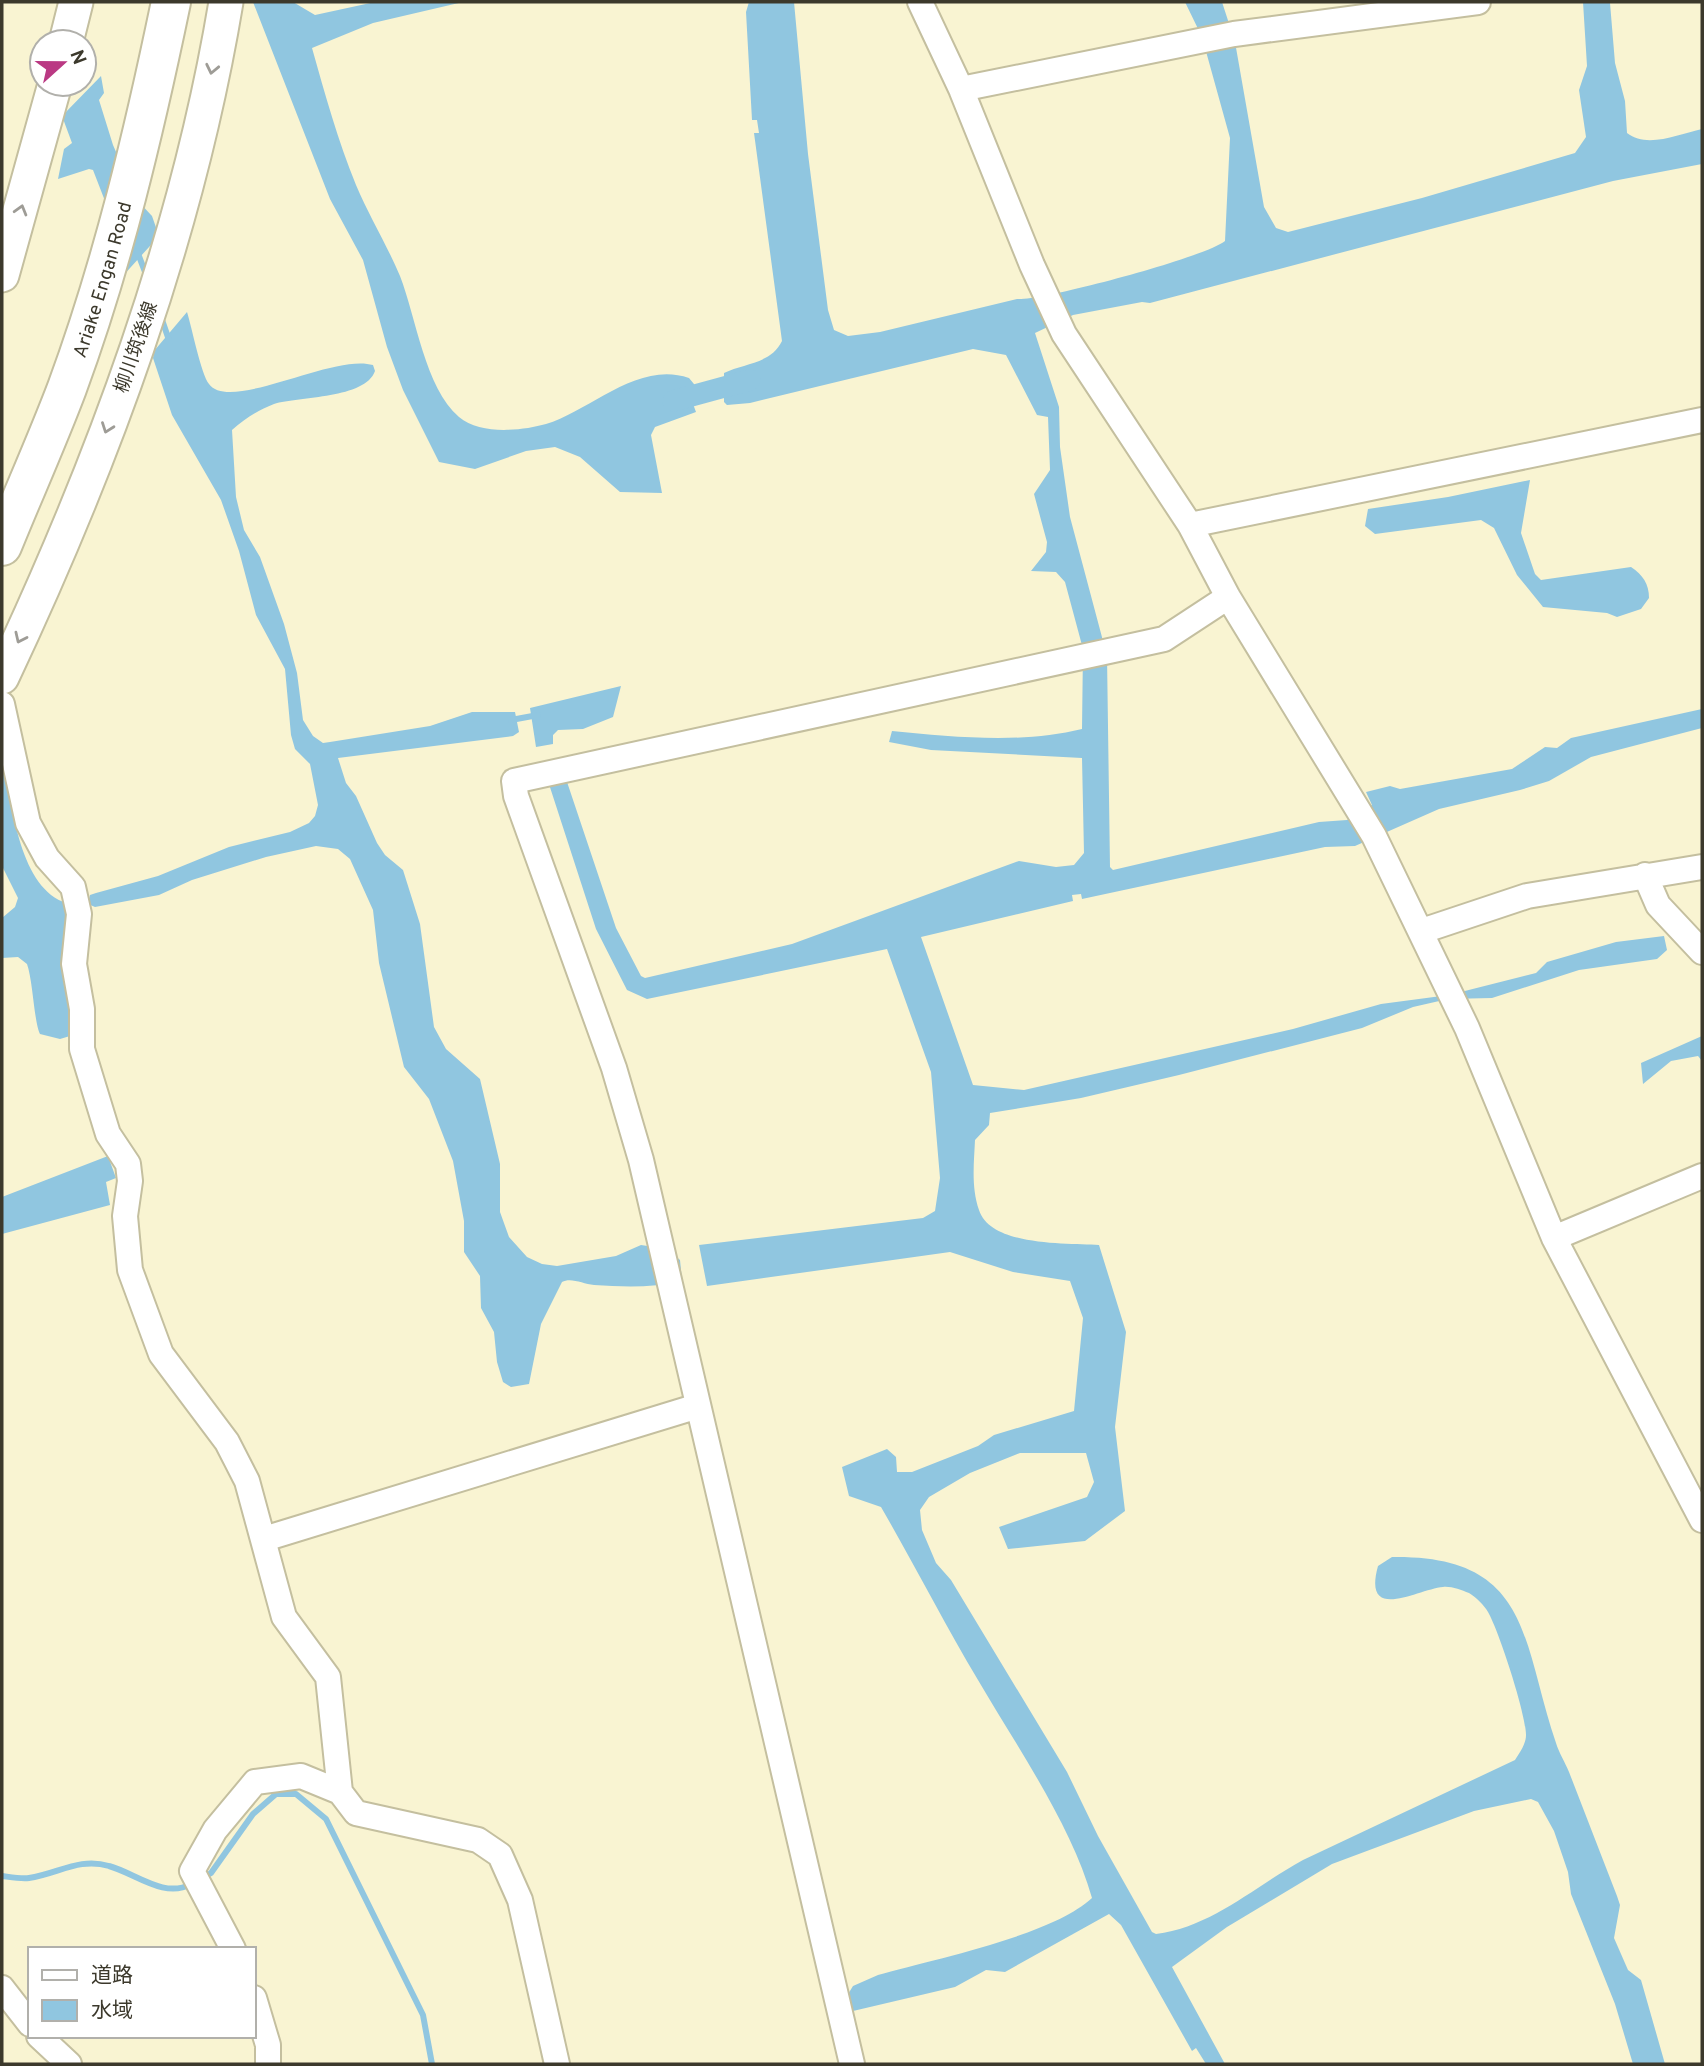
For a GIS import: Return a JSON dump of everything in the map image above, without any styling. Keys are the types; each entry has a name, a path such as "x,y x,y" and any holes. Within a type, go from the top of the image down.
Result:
{"highway":[{"name":"Ariake Engan Road","path":"2,522 57,383 89,286 119,179 159,2"},
{"name":"Ariake Engan Road","path":"2,546 67,387 98,290 130,184 171,2"}],"main road":[{"path":"70,28 76,2"},
{"name":"柳川筑後線","path":"2,677 80,504 167,251 201,118 226,2"},
{"path":"2,275 51,98"}],"street":[{"path":"920,2 961,89 1032,265 1065,334 1190,525 1228,597 1374,836 1422,931 1554,1238 1702,1520"},
{"path":"961,89 1234,34 1478,2"},
{"path":"1190,525 1702,421"},
{"path":"852,2064 641,1160 614,1068 526,822 514,781 1053,664 1121,646 1164,639 1228,597"},
{"path":"2,704 28,822 47,858 73,887 76,900 79,914 74,964 82,1009 82,1049 108,1134 128,1164 131,1181 125,1216 130,1270 161,1354 227,1442 247,1481 284,1617 328,1677 340,1792"},
{"path":"1422,931 1527,896 1702,867"},
{"path":"1645,875 1658,905 1702,952"},
{"path":"1554,1238 1702,1176"},
{"path":"264,1539 698,1406"},
{"path":"232,1947 192,1871 215,1830 255,1782 301,1776 340,1792 356,1812 478,1840 500,1855 520,1900 558,2064"},
{"path":"2,1988 28,2021"},
{"path":"256,2005 268,2045 268,2064"},
{"path":"40,2038 58,2064"},
{"path":"42,2038 69,2064"}],"water":[{"path":"253,2 293,2 315,15 375,2 463,2 373,23 312,48 349,168 400,276 430,370 447,404 459,417 478,427 501,430 546,424 563,418 615,389 651,376 670,374 689,378 703,395 693,404 696,412 655,427 651,435 662,493 620,492 580,457 555,447 526,451 475,469 439,462 403,390 387,347 363,260 330,199"},
{"path":"749,2 794,2 808,154 828,310 834,330 848,336 880,332 1017,299 1089,286 1188,257 1225,241 1230,138 1202,37 1185,2 1222,2 1235,42 1264,207 1276,228 1288,232 1422,198 1575,153 1586,137 1579,90 1587,66 1583,2 1610,3 1615,63 1625,101 1627,133 1635,138 1653,140 1702,129 1702,164 1613,181 1150,303 1142,302 1073,315 1035,333 1059,407 1060,447 1070,517 1107,656 1110,867 1113,870 1319,822 1347,820 1372,805 1366,792 1390,786 1400,789 1512,769 1545,747 1557,748 1571,738 1702,709 1702,728 1591,757 1549,781 1439,809 1355,846 1325,847 1082,899 1081,894 1072,895 1073,901 921,937 973,1085 1024,1090 1293,1029 1381,1004 1449,995 1536,973 1547,962 1616,942 1664,936 1667,950 1657,959 1579,970 1492,998 1448,999 1413,1007 1362,1028 1179,1075 1081,1098 990,1113 989,1125 975,1140 974,1166 976,1201 986,1222 998,1231 1032,1241 1099,1245 1126,1332 1115,1427 1125,1511 1085,1541 1008,1549 999,1527 1087,1497 1094,1482 1086,1453 1020,1453 970,1473 929,1497 920,1510 922,1530 936,1563 951,1580 1067,1772 1098,1836 1152,1932 1156,1934 1196,1923 1303,1860 1515,1760 1525,1742 1525,1724 1505,1654 1488,1612 1469,1593 1456,1588 1443,1587 1407,1597 1385,1599 1378,1594 1375,1584 1378,1566 1392,1557 1438,1560 1472,1571 1496,1588 1513,1611 1526,1639 1557,1747 1620,1905 1614,1938 1628,1970 1641,1980 1665,2064 1633,2064 1615,2004 1571,1894 1568,1872 1554,1831 1538,1802 1531,1799 1474,1811 1332,1864 1227,1927 1172,1967 1225,2064 1206,2064 1196,2048 1192,2051 1121,1925 1109,1914 1005,1972 986,1970 955,1987 853,2011 839,2009 853,1986 878,1975 1021,1935 1073,1912 1092,1898 1083,1871 1057,1815 965,1659 881,1507 849,1496 842,1467 887,1449 896,1457 897,1472 912,1472 978,1446 994,1435 1074,1411 1083,1318 1070,1281 1013,1272 950,1252 707,1286 699,1245 923,1218 935,1211 940,1178 931,1072 887,949 647,999 627,990 596,929 547,778 564,773 616,928 641,976 645,978 792,944 1019,861 1056,867 1074,865 1084,853 1082,758 931,750 889,742 892,731 1011,738 1082,729 1083,649 1065,582 1056,572 1031,571 1046,552 1047,542 1034,494 1050,470 1048,417 1037,415 1006,355 973,349 750,403 727,405 724,402 724,373 764,359 777,349 782,341 754,133 759,133 757,120 752,120 746,12"},
{"path":"101,76 104,93 99,100 113,145 137,200 152,216 159,236 121,278 117,232 93,170 58,179 64,149 72,143 62,116 80,98 98,98 98,79"},
{"path":"187,312 206,379 220,391 238,392 260,388 333,367 355,364 373,365 375,371 369,380 359,387 346,392 274,404 252,415 232,430 236,497 244,530 260,557 284,624 297,673 303,720 313,736 323,743 430,726 472,712 515,712 519,732 513,736 338,758 346,783 356,796 377,843 385,855 403,870 420,924 434,1027 446,1049 480,1079 500,1164 500,1212 509,1237 527,1257 542,1264 557,1266 616,1256 641,1245 667,1249 680,1260 682,1281 649,1286 594,1285 569,1280 562,1282 541,1324 529,1384 511,1387 503,1382 497,1362 494,1332 481,1308 480,1276 464,1252 464,1221 453,1161 429,1099 404,1067 379,963 373,910 350,859 338,849 316,846 266,857 192,880 159,895 95,907 88,904 90,895 158,876 229,847 290,832 309,823 315,816 318,805 310,764 295,749 291,735 285,669 256,615 239,551 221,500 172,415 153,358 154,351"},
{"path":"1530,480 1521,533 1535,574 1541,580 1631,567 1642,577 1648,588 1649,598 1641,609 1617,617 1607,613 1543,607 1517,575 1494,528 1481,520 1375,534 1365,526 1368,509 1448,497"},
{"path":"621,686 613,717 583,729 558,730 553,735 553,744 536,747 530,708"},
{"path":"2,734 11,805 26,858 37,879 52,895 71,904 70,1036 60,1039 40,1034 27,964 18,957 2,958 2,918 15,907 18,898 2,866"},
{"path":"1702,1036 1702,1061 1698,1056 1671,1061 1643,1084 1641,1063"},
{"path":"108,1156 116,1178 106,1182 110,1205 2,1234 2,1197"}],"waterway":[{"path":"137,251 147,277"},
{"path":"161,317 170,343"},
{"path":"673,401 750,380"},
{"path":"511,720 538,715"},
{"path":"201,1879 211,1873 253,1814 276,1794 296,1794 326,1819 423,2015 432,2064"},
{"path":"2,1876 29,1878 78,1865 98,1864 119,1869 160,1887 181,1888 191,1884"}]}
